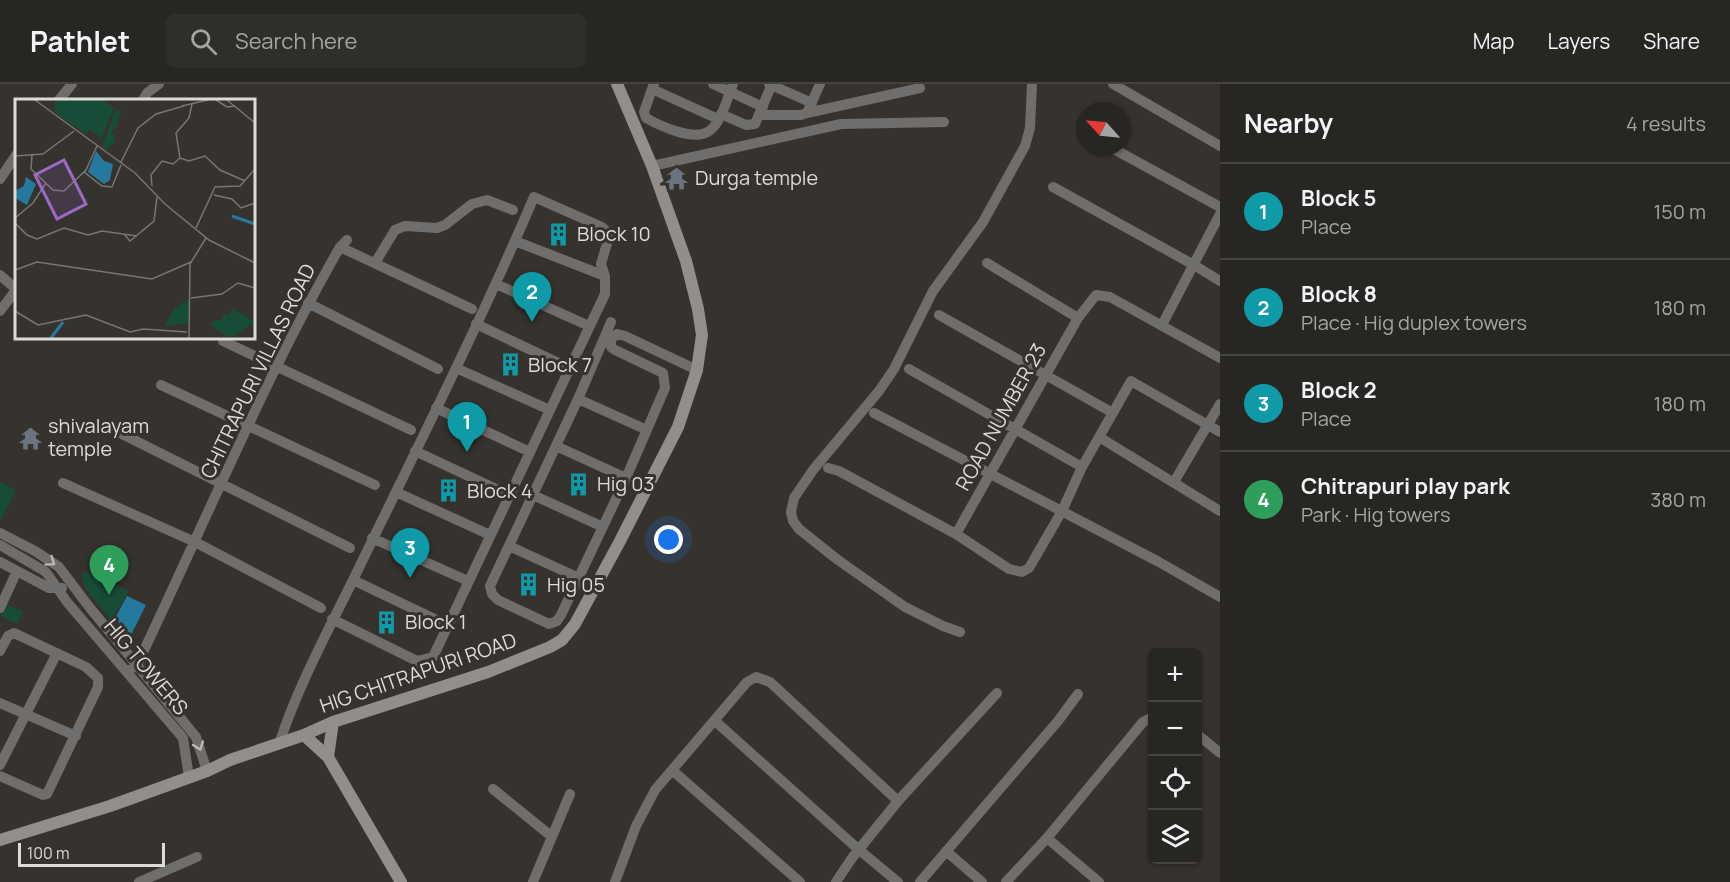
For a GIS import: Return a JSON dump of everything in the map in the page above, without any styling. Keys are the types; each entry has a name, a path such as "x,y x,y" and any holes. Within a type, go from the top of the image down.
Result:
{"street":[{"path":"60,99 72,84"},
{"path":"144,99 147,93 159,84"},
{"name":"HIG CHITRAPURI ROAD","path":"0,840 110,806 333,722 488,672 550,648 562,640 575,624 673,437 685,410 697,370 702,335 686,261 652,166 617,84"},
{"path":"713,84 731,88 761,111 801,115 810,108 921,87"},
{"path":"731,88 720,116 709,131 699,134 681,133 649,120 644,112 653,86 720,116 751,125 755,124 771,84 810,108"},
{"path":"810,108 820,84"},
{"path":"960,632 905,607 838,560 799,529 793,521 791,512 794,498 813,470 879,391 894,369 933,291 983,222 997,198 1025,146 1030,128 1032,84"},
{"path":"1113,84 1220,146"},
{"path":"652,166 841,124 944,122"},
{"path":"0,179 15,156"},
{"path":"1126,156 1220,207"},
{"path":"1053,188 1220,281"},
{"path":"279,744 288,716 332,619 456,368 534,197 602,227 607,232 608,240 601,264 605,276 605,294 433,657 417,661 332,619"},
{"path":"472,309 375,263 395,230 405,226 437,228 445,225 472,204 487,200 513,210"},
{"path":"1220,214 1162,325 1220,358"},
{"path":"515,241 605,276"},
{"name":"CHITRAPURI VILLAS ROAD","path":"137,665 308,303 344,243 375,263"},
{"path":"987,263 1078,318"},
{"path":"0,275 15,289"},
{"path":"496,284 590,326"},
{"path":"0,311 15,291"},
{"name":"ROAD NUMBER 23","path":"956,534 1078,318 1096,295 1110,297 1162,325"},
{"path":"308,303 438,369"},
{"path":"939,315 1113,413"},
{"path":"611,322 578,399 490,586 492,594 498,600 549,624 557,621 647,430 665,388 663,373 615,350 611,347 611,339 617,334 697,370"},
{"path":"476,324 569,368"},
{"path":"223,341 411,430"},
{"path":"456,368 549,410"},
{"path":"909,369 1082,467"},
{"path":"828,468 839,471 956,534 1009,568 1022,572 1029,568 1062,511 1082,467 1131,381 1220,432"},
{"path":"161,385 375,484"},
{"path":"578,399 647,430"},
{"path":"1174,482 1220,404"},
{"path":"436,408 530,452"},
{"path":"874,413 1159,562 1220,597"},
{"path":"118,432 350,548"},
{"path":"1099,437 1220,511"},
{"path":"556,446 626,478"},
{"path":"415,451 509,495"},
{"path":"63,483 195,542 321,608"},
{"path":"396,492 490,535"},
{"path":"533,495 603,527"},
{"path":"0,533 35,551 59,567 196,737 207,771"},
{"path":"372,538 468,581"},
{"name":"HIG TOWERS","path":"0,545 46,572 183,738 189,777"},
{"path":"508,546 579,578"},
{"path":"0,562 49,588 75,589"},
{"path":"0,608 16,571"},
{"path":"353,580 447,625"},
{"path":"0,651 8,636 15,633 86,667 98,678 98,687 47,794 43,795 0,776"},
{"path":"0,765 57,653"},
{"path":"127,672 137,665"},
{"path":"615,882 645,807 655,790 747,682 756,677 770,682 898,801"},
{"path":"837,882 858,849 898,801 997,693"},
{"path":"920,882 1058,721 1075,698"},
{"path":"0,703 76,736"},
{"path":"1006,882 1047,838 1143,722 1148,719"},
{"path":"715,721 858,849 898,881"},
{"path":"328,757 333,722"},
{"path":"303,735 328,757 401,882"},
{"path":"1202,739 1220,753"},
{"path":"672,770 800,882"},
{"path":"493,789 551,836"},
{"path":"533,882 570,794"},
{"path":"1047,838 1099,882"},
{"path":"946,851 982,882"},
{"path":"139,882 197,857"}],"green space":[{"path":"0,482 16,490 1,520 0,519"},
{"path":"86,572 129,591 111,620 85,588 82,574"},
{"path":"6,604 23,612 17,624 1,616"}],"water":[{"path":"127,596 146,605 131,635 115,618"}],"place":[{"name":"Durga temple","path":"677,178"},
{"name":"Block 10","path":"559,234"},
{"name":"Block 8","path":"532,322"},
{"name":"Block 7","path":"510,365"},
{"name":"shivalayam temple","path":"30,438"},
{"name":"Block 5","path":"467,452"},
{"name":"Hig 03","path":"579,484"},
{"name":"Block 4","path":"449,491"},
{"name":"Block 2","path":"410,578"},
{"name":"Hig 05","path":"529,585"},
{"name":"Chitrapuri play park","path":"109,595"},
{"name":"Block 1","path":"387,622"}]}
